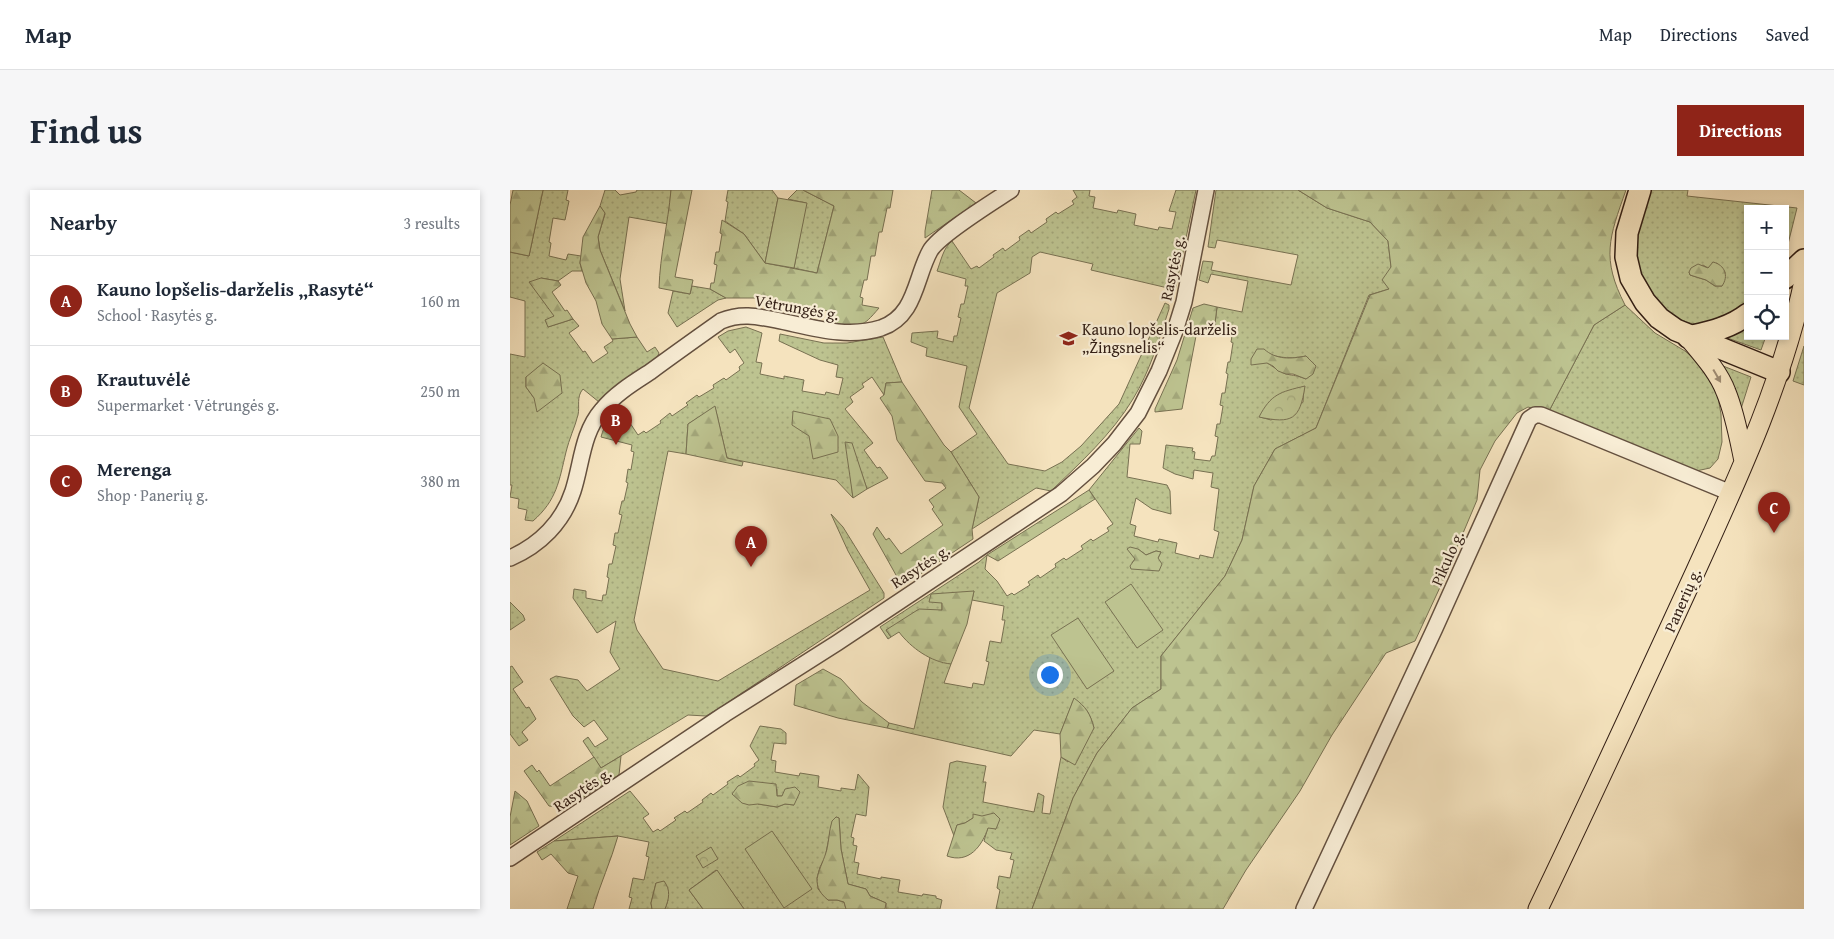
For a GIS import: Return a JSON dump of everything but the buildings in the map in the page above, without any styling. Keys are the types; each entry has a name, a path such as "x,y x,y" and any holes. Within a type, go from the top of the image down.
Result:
{"highway":[{"path":"1640,190 1627,233 1626,257 1632,278 1645,302 1659,318 1688,336 1779,372"},
{"path":"1789,274 1804,260"},
{"path":"1688,336 1715,331 1733,324 1744,317"}],"main road":[{"name":"Panerių g.","path":"1538,909 1731,493 1779,372 1794,326 1804,281"},
{"path":"1688,336 1713,368 1726,390 1734,415 1744,460"}],"street":[{"name":"Vėtrungės g.","path":"510,558 534,545 556,523 566,508 573,490 586,439 601,411 619,394 721,321 732,316 755,316 846,333 860,333 883,327 894,321 914,297 925,261 931,249 945,236 1011,190"},
{"name":"Rasytės g.","path":"510,858 725,714 837,643 1061,494 1093,466 1114,444 1138,413 1159,371 1184,302 1206,190"},
{"name":"Pikulo g.","path":"1304,909 1439,619 1529,419 1535,415 1541,415 1731,493"}],"green space":[{"path":"513,190 543,190 529,256 510,252 510,205"},
{"path":"543,190 568,190 566,200 569,201 565,220 553,218 549,256 566,260 568,254 581,256 582,271 572,271 558,281 541,278 554,316 548,327 573,319 579,326 569,333 593,363 608,353 604,347 613,341 612,339 637,337 647,352 655,347 659,353 657,358 618,384 599,402 583,389 579,398 578,415 567,447 556,490 547,505 533,521 525,520 527,510 518,508 519,499 510,497 512,485 510,485 510,354 525,357 525,301 510,297 510,252 529,256","holes":["526,377 562,393 534,398 526,387"]},
{"path":"605,190 615,190 620,195 636,192 637,190 671,190 668,224 629,217 620,279 625,311 600,250 598,237 605,214 600,206"},
{"path":"671,190 692,190 675,277 693,280 690,294 659,288"},
{"path":"728,190 772,190 778,198 765,263 744,234 725,221"},
{"path":"797,190 803,190 834,206 817,273 794,268 806,203 788,199"},
{"path":"803,190 893,190 890,208 887,208 882,232 879,232 875,256 871,256 867,280 864,280 860,297 863,298 862,305 879,308 868,320 860,325 835,324 828,311 763,298 726,298 710,289 711,283 714,283 717,265 714,264 716,252 719,252 722,220 744,234 765,263 817,273 834,206"},
{"path":"932,190 959,190 976,203 925,238 925,231"},
{"path":"1073,190 1090,190 1089,196 1095,197 1093,208 1117,213 1118,210 1136,214 1134,225 1158,230 1159,227 1172,229 1176,212 1169,211 1176,190 1196,190 1175,291 1167,292 1168,288 1091,270 1093,264 1040,252 1032,257 1030,273 997,293 969,408 1008,464 1045,471 1062,462 1081,446 1119,404 1165,303 1169,305 1169,309 1154,355 1139,388 1125,412 1105,436 1051,491 1036,488 972,529 979,497 951,452 977,434 959,407 967,366 926,356 927,348 911,342 912,333 938,331 937,338 953,342 954,336 957,336 961,318 958,317 961,304 964,304 968,286 965,286 966,279 937,271 944,251 952,241 971,269 977,266 979,268 1003,248 1005,251 1020,240 1019,237 1029,230 1031,233 1047,222 1046,219 1056,212 1058,214 1074,204 1072,201 1077,197"},
{"path":"1216,190 1298,190 1327,208 1370,222 1388,241 1391,267 1389,289 1369,295 1316,428 1275,449 1254,486 1242,540 1225,576 1161,656 1161,689 1132,708 1097,753 1073,798 1032,909 996,909 1000,890 997,888 999,876 1010,878 1014,860 1010,859 1012,853 996,850 984,841 988,827 996,829 973,818 957,825 954,836 943,807 950,763 957,761 986,766 983,782 986,782 983,802 1034,812 1038,793 1044,796 1042,813 1050,814 1061,757 1068,762 1094,728 1091,718 1085,708 1074,699 1060,734 1034,730 1011,756 887,728 889,723 914,729 930,657 951,664 944,683 972,688 973,683 984,685 989,662 986,661 990,641 1001,643 1005,620 1002,620 1004,606 972,600 974,591 942,603 942,610 886,630 891,637 888,639 880,627 987,555 985,569 997,581 1007,596 1012,593 1014,595 1030,585 1028,582 1038,575 1040,578 1056,567 1055,564 1064,558 1066,560 1083,549 1081,546 1091,539 1093,541 1109,531 1107,528 1113,524 1089,490 1139,428 1142,431 1140,444 1130,444 1127,477 1167,485 1170,491 1171,514 1152,509 1136,498 1130,524 1136,526 1134,536 1158,542 1159,539 1177,543 1175,553 1199,559 1200,555 1213,558 1219,532 1214,530 1219,489 1211,487 1213,473 1194,470 1193,479 1175,474 1163,468 1166,445 1193,448 1192,451 1195,452 1194,459 1210,461 1212,456 1215,456 1218,437 1215,436 1217,424 1220,424 1223,406 1220,405 1222,393 1225,393 1228,374 1226,373 1233,343 1231,342 1232,336 1214,333 1217,307 1242,312 1248,281 1211,274 1208,283 1199,280 1203,261 1213,262 1211,270 1291,285 1298,255 1217,240 1215,248 1208,247","holes":["1257,350 1281,357 1306,356 1306,379 1280,371 1255,354","1304,387 1303,402 1271,420 1260,417","1138,549 1146,555 1156,551 1161,552 1158,558 1132,563 1135,559 1134,556"]},
{"path":"1298,190 1626,190 1615,222 1610,248 1613,274 1617,289 1625,305 1594,325 1548,413 1528,407 1517,413 1495,441 1480,470 1477,500 1415,641 1386,653 1332,735 1300,791 1246,870 1223,909 1032,909 1073,798 1097,753 1132,708 1161,689 1161,656 1225,576 1242,540 1254,486 1275,449 1316,428 1370,295 1389,289 1382,280 1391,267 1388,241 1370,222 1327,208"},
{"path":"1648,190 1688,190 1687,196 1770,205 1744,205 1744,309 1721,321 1705,325 1693,324 1680,319 1658,304 1641,282 1633,257 1635,232","holes":["1717,263 1725,272 1722,286 1715,286 1706,280 1690,275 1689,272 1703,265 1708,268"]},
{"path":"778,198 807,203 794,268 765,263"},
{"path":"600,206 605,213 598,237 600,250 637,337 612,339 602,324 596,301 586,283 580,263 583,237"},
{"path":"1789,207 1797,208 1789,240"},
{"path":"1713,262 1717,263 1725,271 1722,286 1715,286 1706,280 1690,275 1691,268 1698,264 1708,268"},
{"path":"541,278 558,281 561,285 552,292 573,319 548,327 545,320 554,316 529,282"},
{"path":"692,286 710,289 726,298 718,300 677,327 668,313 673,291 690,294"},
{"path":"1204,304 1217,307 1215,323 1202,328 1196,336 1182,409 1155,412 1177,360 1193,308"},
{"path":"1625,305 1655,333 1685,351 1706,369 1717,392 1721,414 1722,442 1718,459 1710,468 1696,471 1548,413 1594,325"},
{"path":"1744,324 1744,340 1765,340 1761,350 1719,335"},
{"path":"746,327 762,333 756,362 762,363 760,374 784,379 784,376 804,380 802,391 825,395 826,392 839,395 843,378 836,377 838,365 820,360 779,341 780,334 824,343 847,343 883,337 902,382 886,383 884,395 872,377 862,384 864,387 850,397 853,402 845,409 873,443 864,450 877,468 880,467 888,478 867,489 851,443 850,471 853,498 836,480 727,458 715,407 688,424 686,454 668,451 634,620 637,630 663,669 718,681 870,590 848,551 831,514 843,527 884,593 884,598 721,707 706,716 688,715 601,768 583,741 588,737 595,747 608,739 594,720 584,727 573,716 550,679 556,676 578,680 587,691 620,669 610,652 616,621 597,633 573,598 574,589 586,591 586,598 602,601 603,595 606,595 609,564 612,564 616,546 613,545 615,533 618,533 622,515 619,514 628,483 626,482 628,469 631,470 634,452 631,451 632,445 601,437 602,433 608,421 620,408 638,435 644,431 646,433 661,423 660,421 670,413 672,416 688,405 686,403 697,395 699,397 714,388 713,385 724,378 726,380 740,370 739,367 744,363 735,349 730,353 718,337 728,331"},
{"path":"1804,346 1804,385 1793,381"},
{"path":"1257,349 1264,349 1269,353 1284,358 1306,356 1316,366 1313,374 1306,379 1278,371 1267,363 1251,365 1251,359"},
{"path":"543,363 560,375 562,393 537,412 534,398 526,387 526,377"},
{"path":"1718,364 1751,377 1740,412"},
{"path":"902,382 944,445 951,452 979,497 972,529 973,539 904,585 901,584 873,534 877,527 886,540 889,538 901,554 943,525 932,509 934,507 929,500 946,488 942,483 925,481 897,440 892,416 880,398 884,395 886,383"},
{"path":"1305,386 1300,406 1297,413 1292,417 1279,420 1259,417 1263,409 1277,395"},
{"path":"715,406 727,458 743,462 742,466 686,454 688,424"},
{"path":"793,411 830,419 838,436 838,452 813,459 809,436 792,425"},
{"path":"845,442 852,443 867,489 853,498"},
{"path":"1089,490 1095,499 998,561 987,555"},
{"path":"1130,547 1138,549 1146,555 1156,551 1161,552 1158,558 1162,564 1159,571 1131,569 1130,566 1135,559 1127,549"},
{"path":"1131,584 1163,630 1137,648 1105,602"},
{"path":"974,591 967,624 951,664 936,660 922,653 899,632 891,637 886,630 919,609 942,610 942,603 929,602 931,594"},
{"path":"510,602 523,615 525,620 510,630"},
{"path":"1078,618 1114,671 1087,689 1051,635"},
{"path":"512,666 523,682 513,689 526,708 529,707 536,719 522,732 528,740 519,746 510,734 510,667"},
{"path":"823,669 841,679 862,702 889,723 887,728 838,718 794,705 796,685"},
{"path":"1074,698 1087,711 1094,728 1075,765 1061,757 1060,734"},
{"path":"760,726 781,729 786,733 786,744 774,743 771,760 776,761 775,772 799,776 800,773 819,776 818,787 841,791 841,788 855,790 858,774 869,787 866,816 856,814 851,837 854,838 853,845 857,846 854,862 859,863 857,874 881,879 881,877 900,880 898,892 936,896 936,898 942,900 940,909 886,909 886,903 870,896 866,889 848,884 841,849 839,818 836,817 832,822 825,858 817,878 818,889 828,900 844,902 846,909 744,909 716,870 689,890 703,909 665,909 668,900 656,883 651,903 652,909 629,909 632,898 629,897 633,878 644,880 649,857 646,856 649,842 618,836 554,841 630,791 649,814 643,818 653,832 658,829 660,831 676,820 674,818 685,811 687,813 703,802 702,800 711,793 713,795 728,784 727,782 738,775 740,777 755,766 754,764 759,760 750,746","holes":["777,789 777,796 782,796 794,805 785,804 777,807 758,804"]},
{"path":"621,756 619,775 566,808 549,806 524,771 532,765 537,772 539,770 550,786 594,757 601,768"},
{"path":"749,781 776,784 777,796 782,796 785,789 795,787 800,792 794,805 785,804 777,807 758,804 749,805 742,803 732,794 738,786"},
{"path":"515,791 527,801 539,826 510,845 510,817"},
{"path":"994,813 1000,819 996,829 988,828 974,852 962,858 947,856 957,825 973,818 973,814 982,816"},
{"path":"836,817 839,818 841,849 848,884 866,889 870,896 886,903 885,909 846,909 844,902 828,900 818,888 818,876 827,849 830,828 832,821"},
{"path":"772,831 812,889 784,908 745,849"},
{"path":"618,836 593,909 567,909 578,876 568,873 551,854 542,860 537,852 554,841"},
{"path":"711,847 718,859 703,868 696,856"},
{"path":"717,870 744,909 703,909 689,890"},
{"path":"664,881 669,895 665,909 652,909 651,903 656,883"}],"place":[{"name":"Kauno lopšelis-darželis „Žingsnelis“","path":"1068,338"},
{"name":"Krautuvėlė","path":"616,445"},
{"name":"Merenga","path":"1774,533"},
{"name":"Kauno lopšelis-darželis „Rasytė“","path":"751,567"}]}
